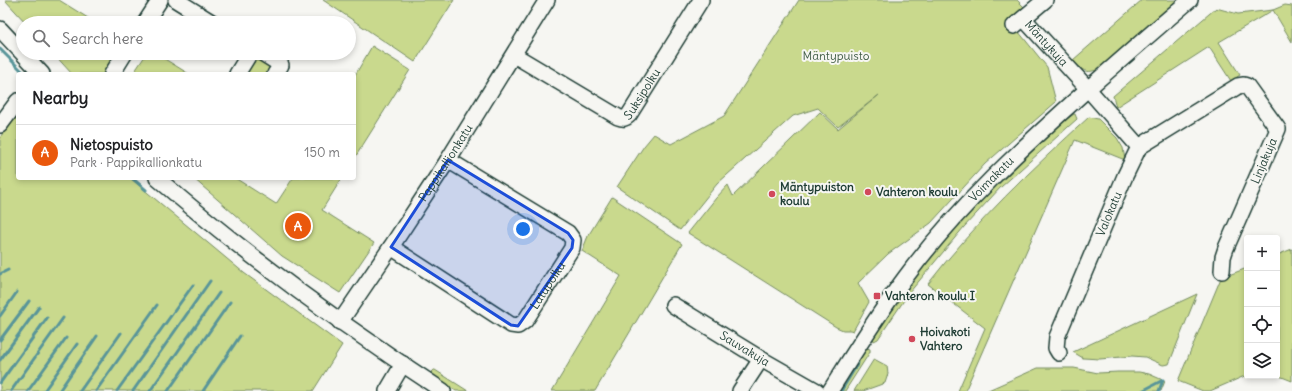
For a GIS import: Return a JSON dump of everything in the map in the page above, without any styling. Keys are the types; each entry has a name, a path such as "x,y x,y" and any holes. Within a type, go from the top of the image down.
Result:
{"street":[{"path":"150,16 160,0"},
{"path":"176,0 202,16"},
{"name":"Pappikallionkatu","path":"340,322 448,160 547,0"},
{"name":"Suksipolku","path":"514,54 618,117 622,119 626,118 701,0"},
{"name":"Mäntykuja","path":"1045,0 1019,22 1088,89"},
{"name":"Voimakatu","path":"830,391 905,278 989,180 1023,147 1190,0"},
{"path":"0,29 16,46"},
{"path":"29,60 40,72"},
{"path":"113,72 121,60"},
{"path":"238,72 246,60"},
{"path":"273,60 281,65 276,72"},
{"name":"Linjakuja","path":"1139,147 1238,86 1244,85 1247,86 1278,129 1226,248 1223,257 1222,271"},
{"path":"1088,89 1139,147"},
{"path":"0,125 16,104"},
{"name":"Valokatu","path":"1059,353 1056,348 1057,337 1125,176 1139,147"},
{"name":"Latupolku","path":"391,247 511,325 518,326 524,321 538,301 572,248 573,240 568,233 448,160"},
{"path":"159,180 191,208 266,268 340,322 443,391"},
{"name":"Sauvakuja","path":"673,306 817,391"},
{"path":"740,391 761,359"},
{"path":"386,391 402,364"}],"highlighted area":[{"path":"448,160 568,233 573,240 572,248 518,326 511,325 391,247"}],"green space":[{"path":"5,0 59,0 85,16 20,16"},
{"path":"323,0 454,0 415,62 356,22 356,16 347,16"},
{"name":"Mäntypuisto","path":"799,0 1017,0 1027,10 1014,26 1047,67 1056,102 985,164 931,223 888,254 858,283 869,302 853,331 843,330 836,327 688,233 728,185 733,196 820,112 838,129 879,95 838,127 818,108 793,116 717,184 680,230 617,187 644,146 654,134 671,144 724,116"},
{"path":"1142,0 1178,0 1101,68 1085,71 1079,67 1073,60"},
{"path":"1285,5 1292,6 1292,42 1273,10"},
{"path":"1216,8 1238,14 1273,10 1219,42 1240,75 1231,81 1209,47 1116,107 1113,96"},
{"path":"372,46 410,70 356,156 356,74"},
{"path":"59,60 113,60 105,72 70,72"},
{"path":"142,60 166,60 186,72 134,72"},
{"path":"252,60 261,60 273,67 270,72 244,72"},
{"path":"1074,114 1077,119 1001,187 964,227 909,293 878,339 874,341 873,338 897,301 929,258 956,226 987,193 1039,143"},
{"path":"16,117 16,180 132,180 244,273 342,345 313,391 0,391 0,137"},
{"path":"1089,117 1098,119 1117,138 1123,148 1125,160 1075,140 965,391 958,391 985,328 928,284 965,239 1005,197"},
{"path":"195,180 238,180 276,204 292,180 341,180 322,210 374,243 340,293 282,256"},
{"path":"612,197 682,244 595,391 552,391 621,276 582,251 588,236"},
{"path":"1292,249 1292,381 1280,376 1280,254"},
{"path":"1244,269 1244,376 1210,391 1203,391 1178,381 1221,278"},
{"path":"1197,294 1169,364 1163,365 1145,357 1132,356 1100,359 1083,358 1073,352"},
{"path":"867,348 870,349 870,352 845,391 838,391"},
{"path":"874,359 887,366 888,374 885,383 863,391 854,391"},
{"path":"1038,368 1074,368 1098,373 1139,372 1149,374 1165,381 1161,391 986,391"},
{"path":"434,370 468,391 456,391 432,375 431,373"}],"waterway":[{"path":"0,49 23,72"},
{"path":"134,180 146,190"},
{"path":"0,274 8,270"},
{"path":"133,391 210,281"},
{"path":"117,391 193,285"},
{"path":"0,316 17,292"},
{"path":"150,391 219,293"},
{"path":"0,340 29,301"},
{"path":"168,391 230,302"},
{"path":"96,391 157,305"},
{"path":"0,360 39,307"},
{"path":"0,383 47,318"},
{"path":"11,391 63,318"},
{"path":"80,391 121,333"},
{"path":"59,391 97,336"},
{"path":"203,391 240,336"},
{"path":"28,391 66,338"},
{"path":"44,391 77,344"},
{"path":"841,391 858,363"},
{"path":"1142,391 1163,380"},
{"path":"1159,391 1163,380"}],"place":[{"name":"Vahteron koulu","path":"868,192"},
{"name":"Mäntypuiston koulu","path":"772,194"},
{"name":"Nietospuisto","path":"298,226"},
{"name":"Vahteron koulu I","path":"877,296"},
{"name":"Hoivakoti Vahtero","path":"912,339"}]}
